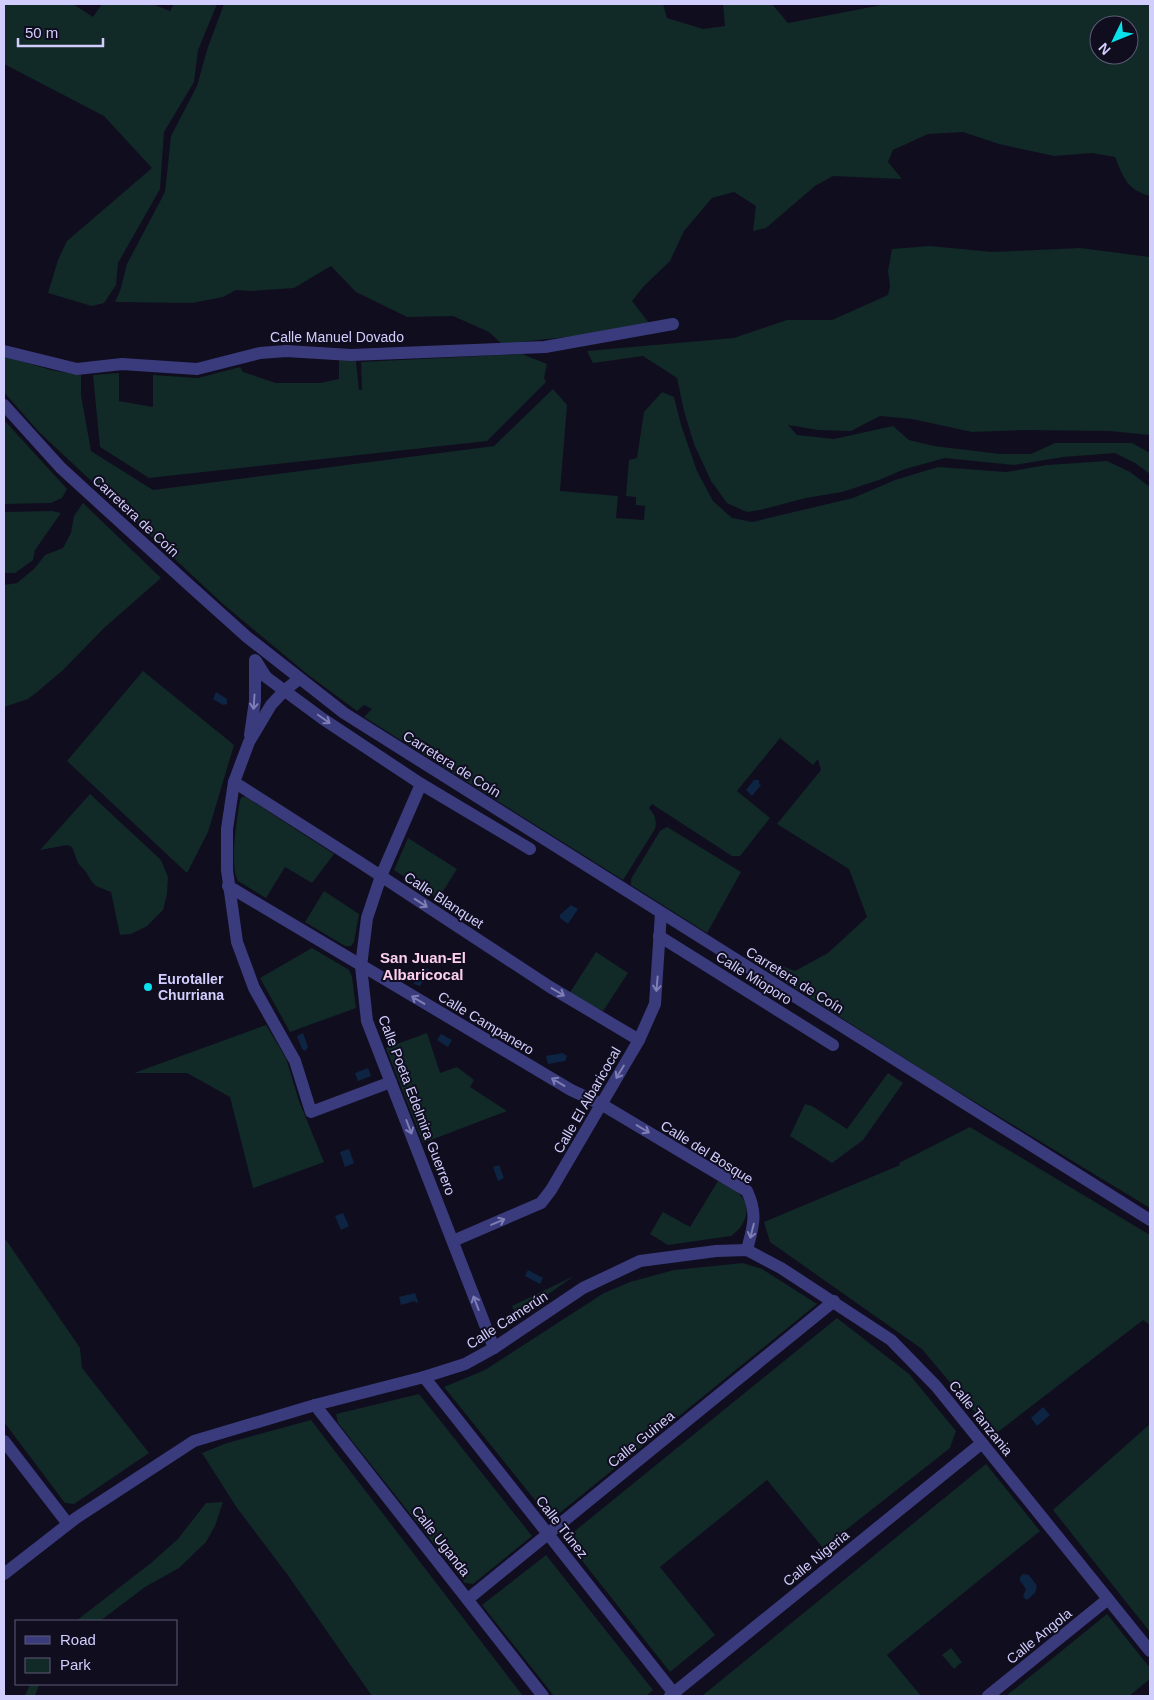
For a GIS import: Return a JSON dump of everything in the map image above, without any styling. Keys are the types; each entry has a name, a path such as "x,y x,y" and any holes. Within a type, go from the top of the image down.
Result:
{"street":[{"name":"Calle Manuel Dovado","path":"4,351 78,369 122,364 197,369 260,352 286,351 351,355 545,347 673,324"},
{"name":"Carretera de Coín","path":"4,405 61,468 188,584 247,637 344,713 1150,1220"},
{"path":"247,637 256,661 266,677 323,719 421,784 530,849"},
{"path":"250,742 255,701 256,661"},
{"path":"299,679 271,704 250,742 234,782 228,829 228,886 237,942 254,988 295,1061 310,1112 391,1082"},
{"name":"Calle Blanquet","path":"234,782 550,987 639,1040"},
{"name":"Calle Poeta Edelmira Guerrero","path":"421,784 381,876 367,918 361,966 367,1021 494,1348"},
{"name":"Calle Campanero","path":"228,886 571,1090 601,1104"},
{"name":"Calle El Albaricocal","path":"453,1241 541,1203 551,1190 639,1040 655,1004 661,913"},
{"name":"Calle Mioporo","path":"659,936 834,1045"},
{"name":"Calle del Bosque","path":"601,1104 747,1191 753,1205 754,1220 747,1250"},
{"name":"Calle Tanzania","path":"747,1250 765,1258 834,1301 891,1340 936,1386 1150,1651"},
{"name":"Calle Camerún","path":"4,1574 68,1524 194,1441 315,1405 424,1377 465,1364 494,1348 583,1288 640,1261 716,1251 747,1250"},
{"name":"Calle Guinea","path":"468,1600 834,1301"},
{"name":"Calle Túnez","path":"424,1377 673,1695"},
{"name":"Calle Uganda","path":"315,1405 544,1696"},
{"path":"4,1441 68,1524"},
{"name":"Calle Nigeria","path":"673,1695 982,1443"},
{"name":"Calle Angola","path":"988,1696 1108,1599"}],"green space":[{"path":"73,4 93,17 102,4 152,4 170,11 174,4 217,4 198,50 194,82 164,132 160,189 118,263 116,285 104,303 92,306 48,293 58,260 67,241 152,168 104,116 4,64 4,5"},
{"path":"224,4 663,4 667,18 703,29 725,26 723,4 772,4 788,23 887,4 1150,4 1150,196 1136,190 1127,182 1115,157 1092,153 1054,156 999,144 963,132 928,134 893,150 888,162 902,179 833,176 815,186 766,228 753,231 756,206 734,192 712,198 684,231 670,261 643,287 632,301 649,323 576,336 502,344 489,332 453,316 407,317 356,292 331,266 294,288 251,291 236,290 223,297 192,303 115,302 127,264 165,192 171,136 197,86 207,50"},
{"path":"930,246 992,252 1080,248 1150,257 1150,435 1110,431 1023,430 972,432 912,419 880,416 851,431 818,430 788,425 797,435 834,439 893,426 909,440 934,446 1000,454 1031,454 1055,443 1132,443 1150,453 1150,474 1135,463 1115,453 1063,457 1014,465 945,458 905,469 842,492 806,498 747,512 727,503 711,481 694,444 677,378 643,356 593,363 587,351 734,338 787,320 832,320 888,295 890,286 888,271 892,249"},
{"path":"522,354 547,364 544,378 546,382 487,441 149,478 100,447 93,375 119,373 119,401 153,407 153,375 198,378 240,367 243,372 276,383 320,383 339,379 339,360 356,361 359,390 362,390 361,362"},
{"path":"4,356 51,370 81,375 81,395 91,451 153,490 494,446 553,389 567,405 560,491 618,496 616,518 644,520 645,506 636,505 636,497 626,496 629,460 637,458 644,412 662,392 674,397 681,425 697,471 713,501 732,518 752,522 853,498 895,480 938,467 1006,472 1047,465 1107,461 1130,472 1150,487 1150,1208 934,1077 751,960 765,960 795,971 828,953 867,917 849,869 777,824 821,770 818,759 813,765 780,738 737,791 770,818 740,856 732,856 652,804 649,808 655,818 655,829 623,880 364,717 372,709 364,705 357,711 307,674 223,604 39,432 4,392"},
{"path":"4,420 67,489 62,498 51,503 4,504"},
{"path":"83,503 161,578 104,628 63,670 37,692 28,699 4,707 4,585 17,583 35,568 45,555 63,548 71,533 74,516"},
{"path":"52,511 61,513 35,550 33,560 15,573 4,573 4,512"},
{"path":"143,671 234,745 208,832 187,873 67,761"},
{"path":"90,794 161,860 168,877 167,894 163,910 147,926 131,934 120,935 111,892 96,886 92,882 78,863 72,847 67,845 40,850"},
{"path":"242,797 246,797 334,854 312,883 285,867 266,898 238,881 234,864 234,841"},
{"path":"667,827 741,872 707,933 631,885 631,879 660,831"},
{"path":"408,838 457,869 438,899 394,870"},
{"path":"324,891 359,914 354,942 351,946 345,946 305,922"},
{"path":"312,948 349,970 352,977 356,1008 290,1032 260,978"},
{"path":"596,952 628,973 603,1011 569,994"},
{"path":"266,1025 286,1058 299,1101 324,1162 253,1188 230,1097 187,1073 134,1073"},
{"path":"427,1033 440,1073 457,1067 474,1080 470,1087 507,1111 423,1143 386,1048"},
{"path":"888,1073 903,1083 863,1140 832,1163 790,1136 805,1104 812,1106 847,1129"},
{"path":"970,1127 1150,1235 1150,1325 1143,1320 994,1435 922,1349 770,1242 764,1222 900,1165 899,1163"},
{"path":"718,1181 733,1189 745,1201 747,1212 743,1223 731,1236 668,1245 650,1234 663,1212 690,1227"},
{"path":"4,1237 80,1348 82,1368 149,1453 74,1504 65,1503 4,1422"},
{"path":"743,1263 762,1269 817,1304 551,1520 444,1387 485,1370 604,1293 630,1282 674,1270"},
{"path":"574,1276 517,1316 512,1306"},
{"path":"837,1318 909,1374 956,1431 950,1448 823,1548 767,1480 660,1567 715,1635 670,1672 565,1539"},
{"path":"419,1394 532,1536 473,1584 465,1583 338,1423 336,1414"},
{"path":"311,1420 523,1696 372,1696 287,1574 237,1508 202,1453 227,1443"},
{"path":"1150,1424 1150,1632 1053,1510"},
{"path":"986,1464 1040,1531 887,1655 921,1696 702,1696"},
{"path":"223,1502 215,1526 206,1542 179,1568 145,1587 101,1620 77,1620 151,1563 178,1539 206,1503"},
{"path":"546,1555 653,1690 646,1696 554,1696 482,1605"},
{"path":"1107,1614 1150,1668 1150,1679 1129,1696 1006,1696"},
{"path":"951,1648 962,1662 954,1669 942,1655"},
{"path":"30,1685 39,1685 35,1696 25,1696"}],"water":[{"path":"216,692 227,699 227,704 223,705 213,699"},
{"path":"754,780 759,780 761,785 752,796 746,790"},
{"path":"571,905 578,909 568,924 560,918 560,915"},
{"path":"427,968 430,970 420,986 414,984 414,979 419,972"},
{"path":"303,1033 308,1047 305,1051 302,1049 297,1036"},
{"path":"441,1034 452,1040 448,1047 437,1040"},
{"path":"563,1053 567,1056 565,1061 548,1064 546,1056"},
{"path":"368,1068 371,1076 358,1081 355,1073"},
{"path":"349,1149 354,1163 345,1167 340,1152"},
{"path":"499,1165 504,1178 498,1181 493,1167"},
{"path":"343,1213 349,1226 341,1230 335,1216"},
{"path":"528,1270 543,1278 540,1284 525,1276"},
{"path":"415,1293 418,1302 416,1303 415,1301 401,1305 399,1297"},
{"path":"1043,1407 1050,1415 1037,1426 1031,1418"},
{"path":"1023,1574 1029,1575 1037,1586 1035,1593 1027,1600 1023,1597 1026,1589 1020,1581 1020,1577"}],"place":[{"name":"Eurotaller Churriana","path":"148,987"}],"district":[{"name":"San Juan-El Albaricocal","path":"423,966"}]}
